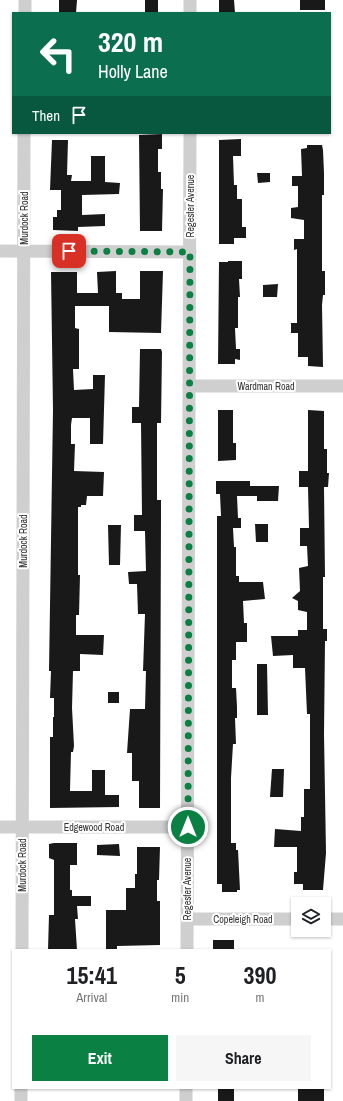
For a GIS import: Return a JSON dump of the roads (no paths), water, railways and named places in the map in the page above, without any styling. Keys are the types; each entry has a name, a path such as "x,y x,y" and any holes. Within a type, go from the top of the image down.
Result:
{"street":[{"path":"25,0 25,12"},
{"path":"190,0 190,12"},
{"name":"Murdock Road","path":"22,949 24,134"},
{"name":"Regester Avenue","path":"187,949 190,134"},
{"path":"0,251 190,252"},
{"name":"Wardman Road","path":"189,386 343,386"},
{"name":"Edgewood Road","path":"0,827 188,827"},
{"name":"Copeleigh Road","path":"187,919 291,919"},
{"path":"331,919 343,919"},
{"path":"21,1089 21,1101"},
{"path":"186,1089 186,1101"}]}
